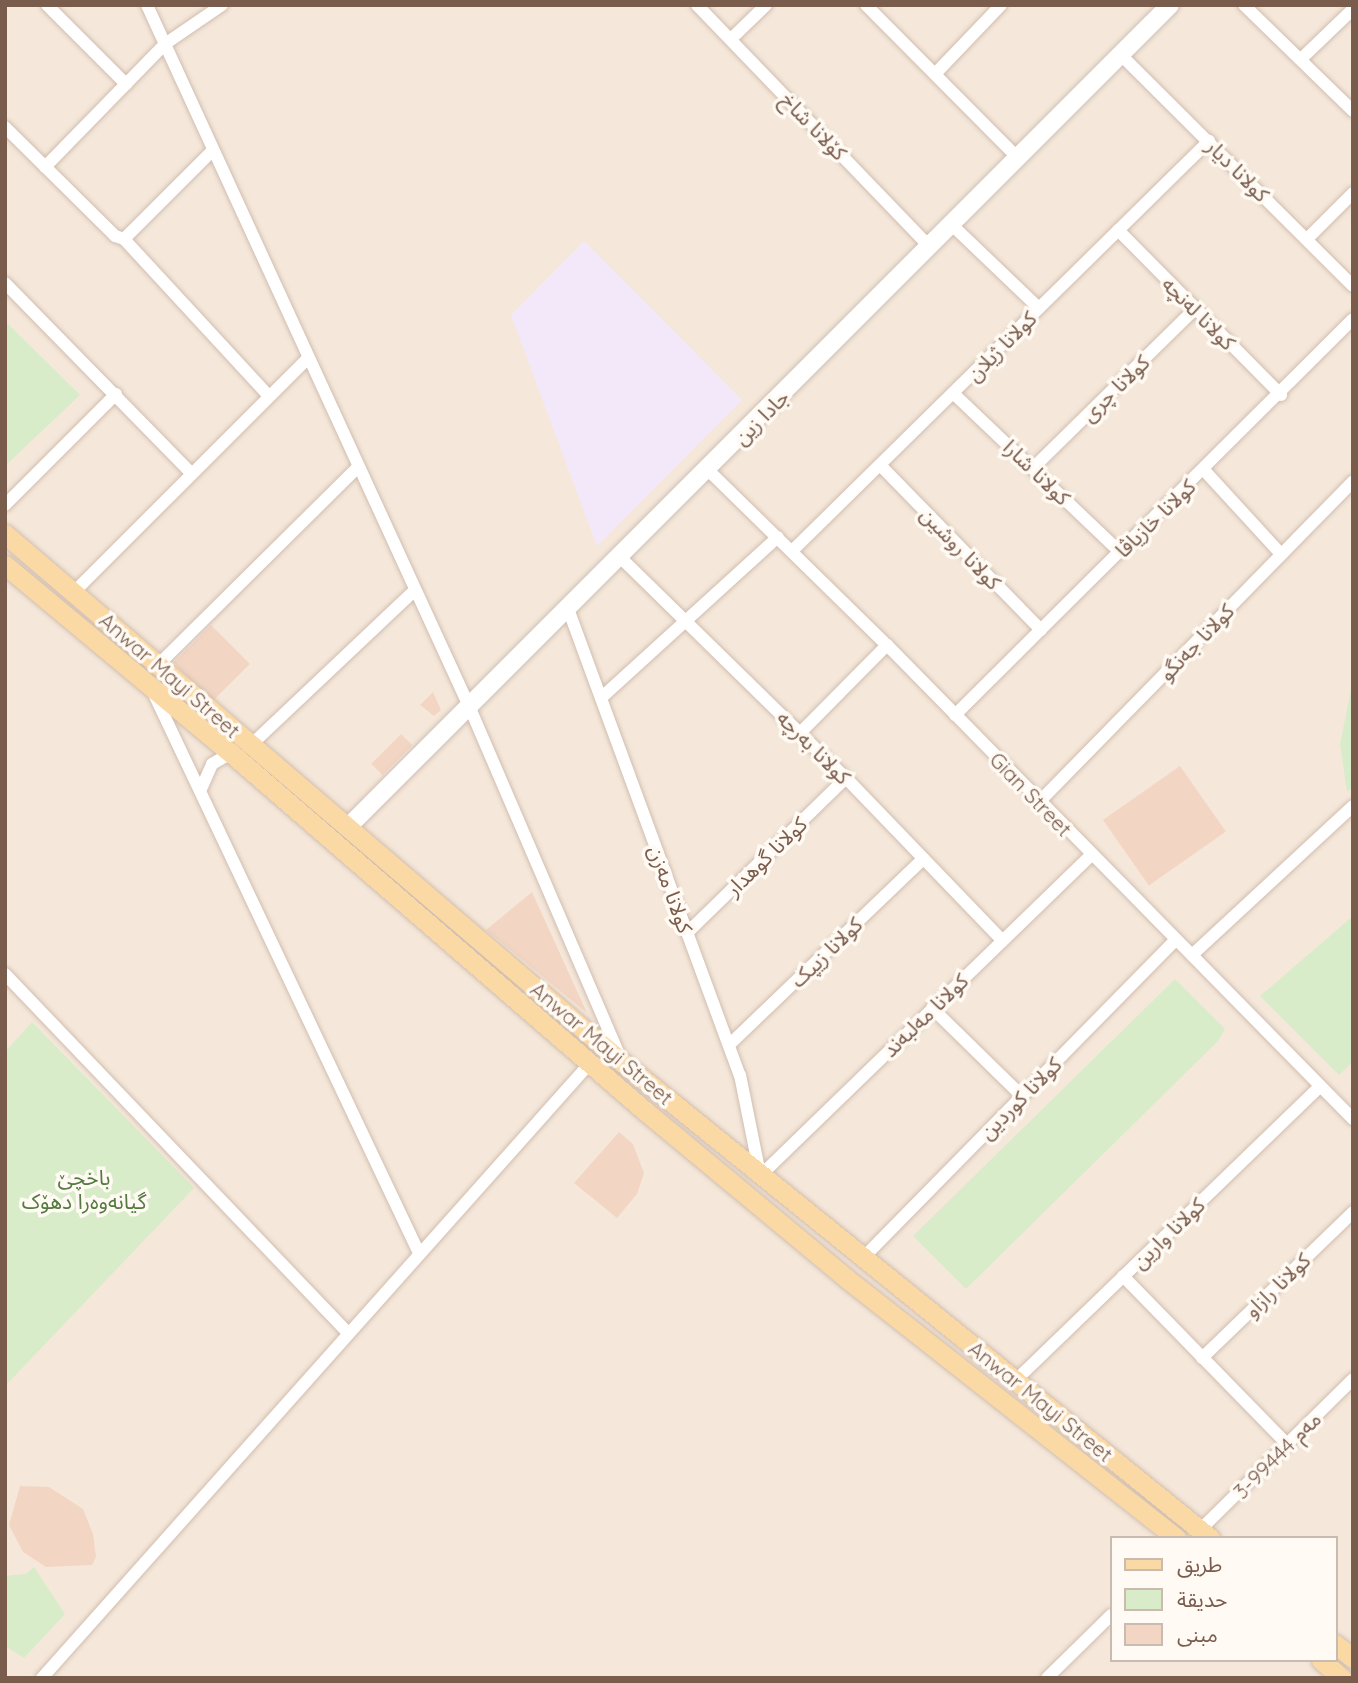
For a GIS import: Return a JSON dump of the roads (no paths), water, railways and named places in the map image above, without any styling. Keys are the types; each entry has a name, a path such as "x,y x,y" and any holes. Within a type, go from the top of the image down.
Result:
{"main road":[{"name":"Anwar Mayi Street","path":"5,534 622,1062 1205,1534"},
{"name":"Anwar Mayi Street","path":"5,565 231,752 436,931 846,1278 1173,1536"},
{"path":"436,931 449,914"},
{"path":"1323,1662 1342,1678"}],"street":[{"path":"47,5 126,84"},
{"path":"148,5 413,592 469,706 622,1062"},
{"path":"45,167 165,44 222,5"},
{"name":"کۆلانا شاخ","path":"697,5 930,247"},
{"path":"731,39 765,5"},
{"path":"866,5 1018,159"},
{"path":"935,74 1000,5"},
{"name":"جادا زین","path":"348,827 567,607 621,558 1170,5"},
{"path":"1244,5 1353,111"},
{"path":"1301,59 1353,9"},
{"name":"کولانا دیار","path":"1121,55 1353,286"},
{"path":"5,127 115,236 124,239 269,396"},
{"name":"کولانا ژیلان","path":"792,551 1209,141"},
{"path":"124,239 213,150"},
{"path":"1307,239 1353,192"},
{"path":"952,225 1039,308"},
{"name":"کولانا لەنچە","path":"1118,230 1281,395"},
{"path":"5,283 190,472"},
{"name":"کولانا چری","path":"1034,467 1195,309"},
{"name":"کولانا خازیاڤا","path":"955,715 1281,395 1353,319"},
{"path":"74,592 190,472 307,359"},
{"name":"کولانا شارا","path":"953,393 1034,467 1120,552"},
{"path":"5,505 116,394"},
{"name":"کولانا روشین","path":"881,466 1041,630"},
{"path":"158,665 357,468"},
{"name":"Gian Street","path":"708,470 887,645 1353,1119"},
{"path":"1204,470 1281,554"},
{"name":"کولانا جەنگو","path":"1039,802 1353,481"},
{"path":"601,698 778,537"},
{"name":"کولانا بەرچە","path":"621,558 846,778 1002,940"},
{"path":"251,745 413,592"},
{"name":"کولانا مەزن","path":"567,607 729,1045 748,1108 761,1175"},
{"path":"800,733 887,645"},
{"path":"151,686 179,754 201,789 419,1254"},
{"path":"201,789 212,764 231,752"},
{"name":"کولانا گوهدار","path":"687,933 846,778"},
{"path":"1192,955 1353,806"},
{"name":"کولانا مەلبەند","path":"761,1175 1091,855"},
{"name":"کولانا زیپک","path":"729,1045 923,859"},
{"name":"کولانا کوردین","path":"864,1257 1176,940"},
{"path":"5,974 347,1332"},
{"path":"932,1008 1022,1096"},
{"path":"42,1678 347,1332 591,1062"},
{"name":"کولانا وارین","path":"1016,1380 1320,1086"},
{"path":"1343,1109 1353,1100"},
{"name":"کولانا رازاو","path":"1202,1358 1353,1212"},
{"path":"1123,1276 1288,1445"},
{"name":"مەم 99444-3","path":"1205,1534 1288,1445 1351,1384"},
{"path":"1047,1678 1110,1616"}],"park label":[{"name":"باخچێ گیانه‌وه‌را دهۆک","path":"84,1189"}]}
